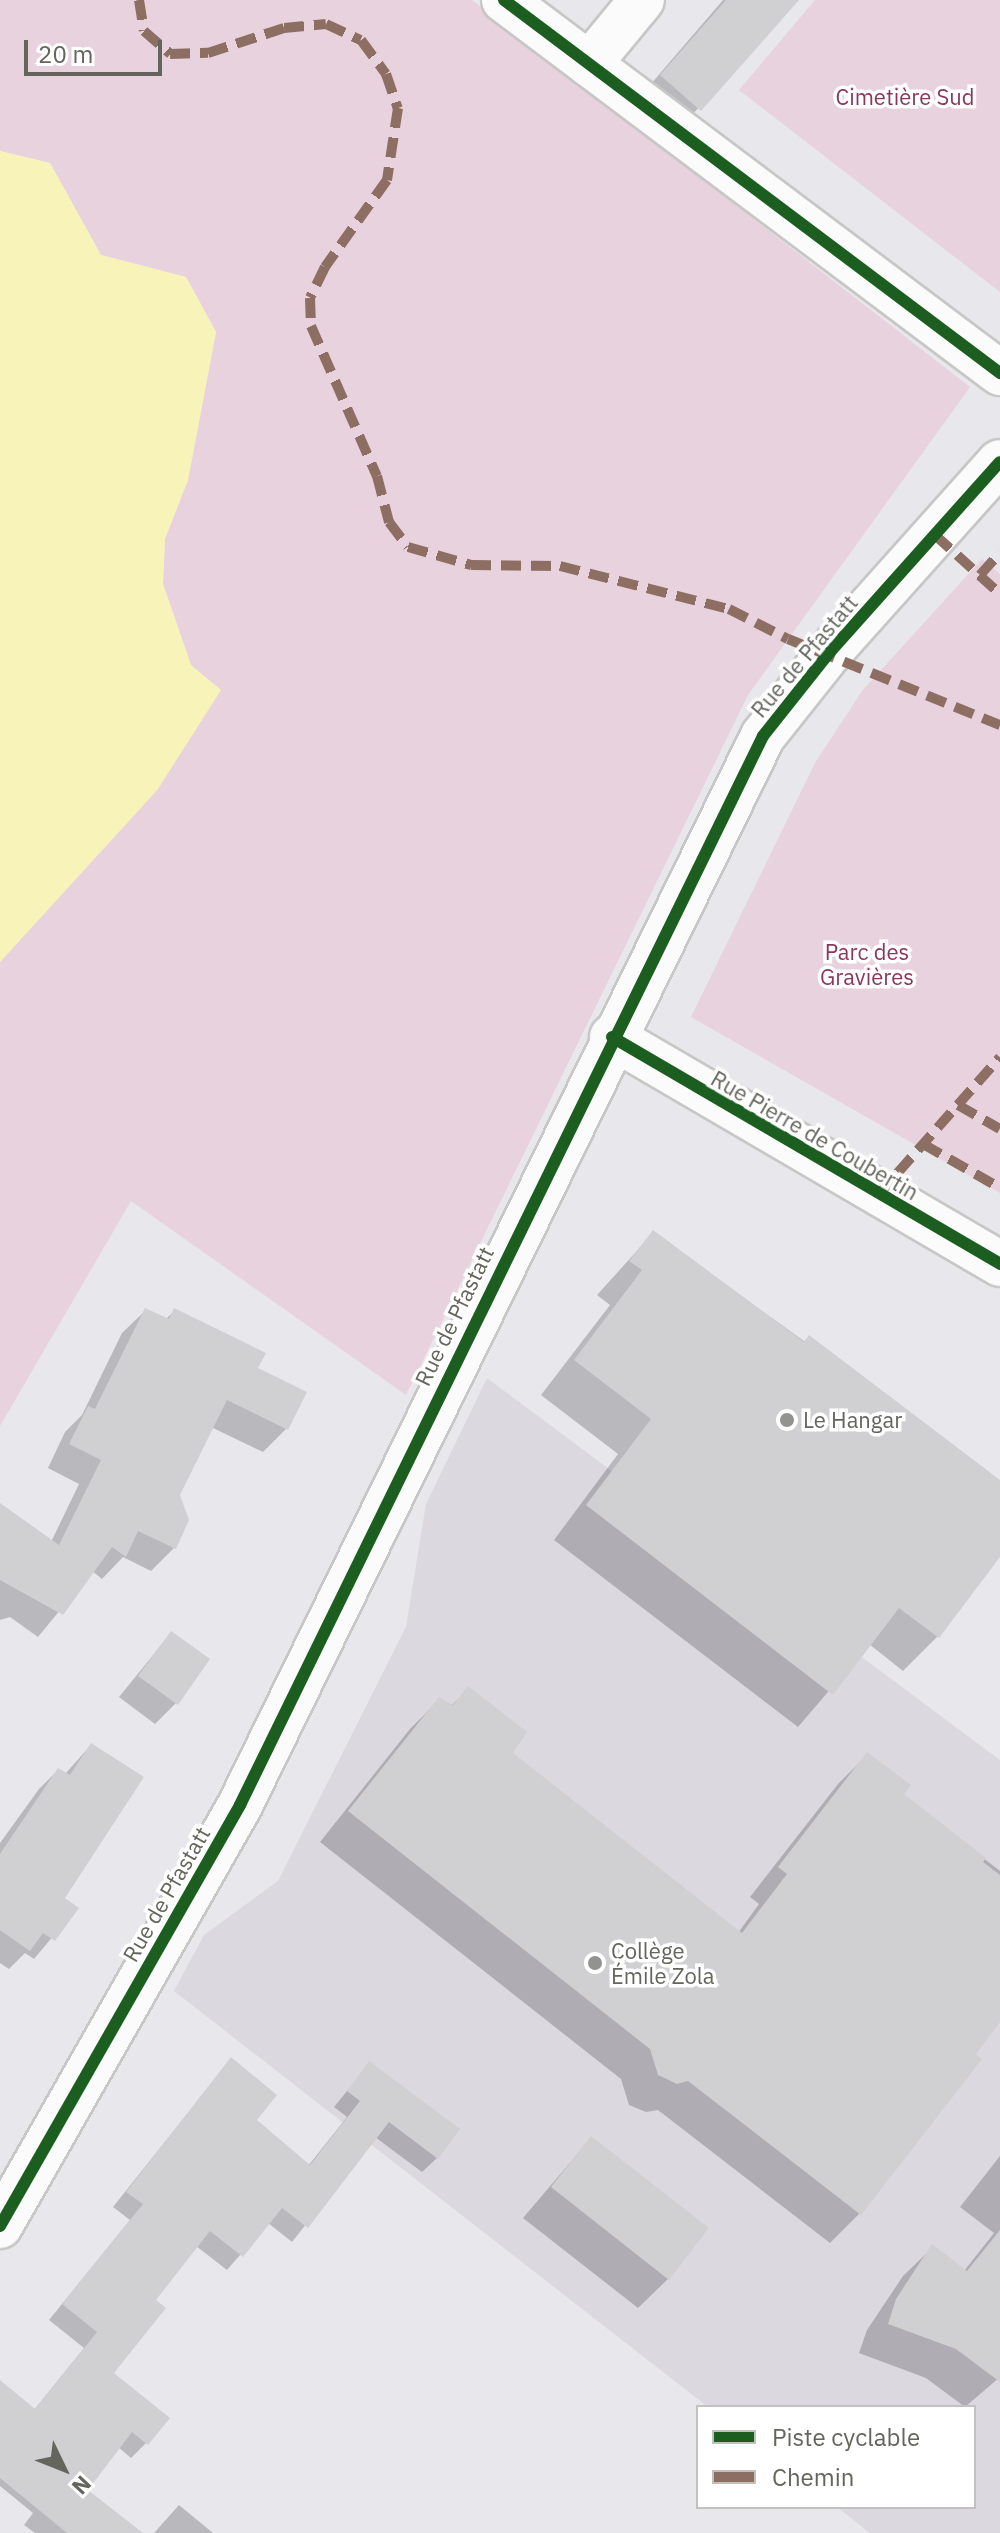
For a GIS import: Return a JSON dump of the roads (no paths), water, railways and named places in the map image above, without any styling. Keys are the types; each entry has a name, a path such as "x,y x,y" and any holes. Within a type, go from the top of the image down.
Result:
{"street":[{"path":"504,0 932,308 1000,373"},
{"path":"589,64 642,0"},
{"name":"Rue de Pfastatt","path":"0,2226 240,1805 612,1037 763,736 829,653 1000,462"},
{"name":"Rue Pierre de Coubertin","path":"612,1037 1000,1264"}],"place":[{"name":"Le Hangar","path":"787,1420"},
{"name":"Collège Émile Zola","path":"595,1963"}],"park label":[{"name":"Cimetière Sud","path":"905,97"},
{"name":"Parc des Gravières","path":"867,964"}]}
